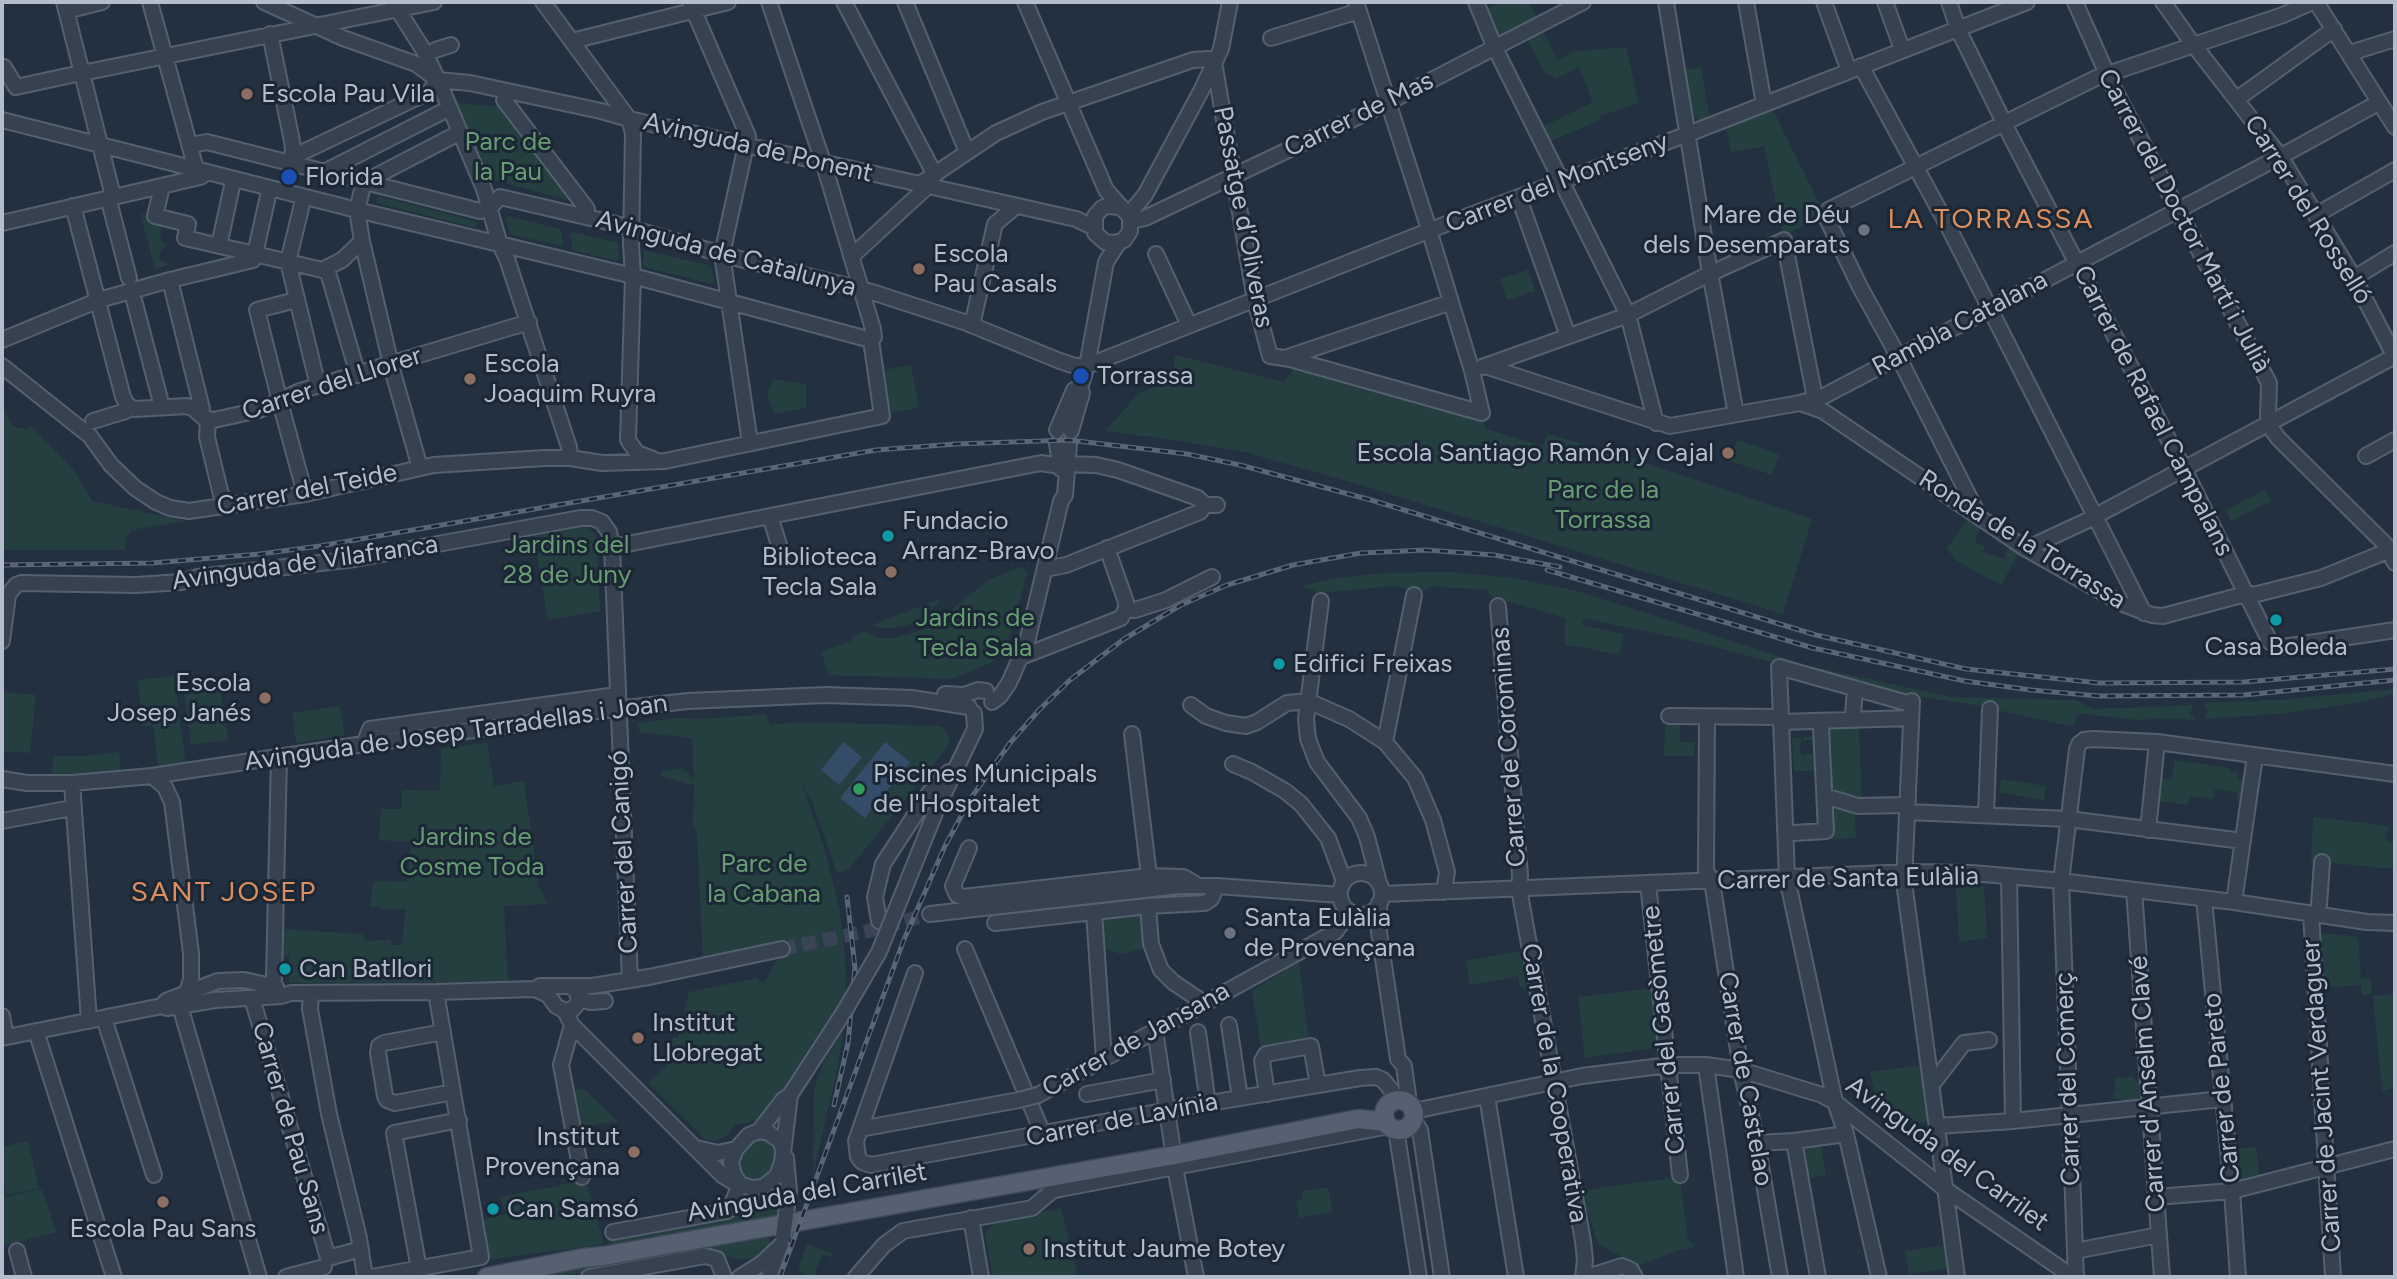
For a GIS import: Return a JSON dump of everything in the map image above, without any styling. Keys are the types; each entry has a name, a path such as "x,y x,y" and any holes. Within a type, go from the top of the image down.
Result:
{"main road":[{"name":"Avinguda del Carrilet","path":"487,1277 570,1260 1019,1183 1175,1161 1390,1113 1398,1100 1412,1112"},
{"path":"1390,1113 1405,1129 1412,1112"},
{"name":"Avinguda del Carrilet","path":"524,1277 603,1256"}],"street":[{"path":"102,2 65,6 129,278"},
{"path":"2,223 200,177 202,171 191,145 163,55 150,2"},
{"path":"264,2 314,26 416,64 439,80"},
{"path":"4,67 16,87 314,26 396,5 434,2"},
{"path":"543,2 629,119 633,133 631,445 617,464"},
{"path":"572,40 692,6 728,2"},
{"path":"769,2 820,161 825,168 873,329 874,337 871,340"},
{"path":"844,2 928,182"},
{"path":"905,2 967,152"},
{"path":"740,1184 732,1168 736,1149 749,1135 759,1131 790,1095 879,952 937,808 960,761 978,735 980,702 1000,696 1018,664 1061,501 1058,493 1064,465 1064,437 1074,390 1080,387 1087,366 1106,262 1130,231 1127,214 1106,190 1025,2"},
{"path":"1127,214 1145,195 1214,62 1224,38 1230,2"},
{"path":"1476,2 1494,48 1628,315 1656,423"},
{"name":"Carrer de Mas","path":"1127,214 1145,218 1389,102 1583,2"},
{"path":"1665,2 1736,414"},
{"path":"1746,2 1764,104"},
{"path":"1824,2 1855,68 1950,230 1988,310 2144,613"},
{"path":"1885,2 1902,49"},
{"name":"Carrer de Rafael Campalans","path":"1949,2 1958,29 2004,121 2270,642 2283,647 2395,630"},
{"name":"Carrer del Montseny","path":"1087,366 2027,2"},
{"name":"Carrer del Doctor Martí i Julià","path":"2075,2 2107,74 2269,383 2269,423"},
{"name":"Carrer del Rosselló","path":"2163,2 2280,156 2354,278 2395,356"},
{"path":"1980,518 1860,287 1826,217 1828,210 2004,121 2107,74 2314,2 2350,53 2395,127"},
{"path":"396,5 439,80 484,188 500,245 529,322 569,447 569,458"},
{"path":"692,6 747,133 747,145 722,254 750,443"},
{"path":"1271,38 1357,6 1451,302 1478,369 1476,413 1285,358"},
{"path":"2237,99 2333,29"},
{"path":"270,34 292,141 290,163"},
{"path":"2350,53 2395,39"},
{"path":"435,50 451,45"},
{"path":"851,257 928,182 967,152 1012,125 1068,102 1193,60 1203,58 1214,62"},
{"name":"Passatge d'Oliveras","path":"1214,62 1255,300 1270,356 1285,358"},
{"path":"290,163 301,153 429,92 439,80"},
{"name":"Avinguda de Ponent","path":"439,80 470,83 820,161 928,182 1097,224"},
{"path":"504,100 587,209"},
{"name":"Rambla Catalana","path":"1478,369 1670,426 1800,402 1820,402 1898,356 2378,103"},
{"path":"324,172 442,112"},
{"name":"Avinguda de Catalunya","path":"2,120 357,210 633,276 871,340"},
{"path":"420,468 391,364 357,210 368,180 453,136"},
{"name":"Avinguda de Catalunya","path":"191,145 207,142 324,172 368,180 480,211 489,209 500,197 631,227 722,254 861,289 972,325 1060,361 1075,366 1087,366"},
{"path":"2316,215 2395,170"},
{"path":"219,246 232,186"},
{"path":"1106,190 1097,224 1106,262"},
{"path":"162,191 155,216 188,224 186,238 316,270 327,269 342,260 362,241"},
{"path":"2,340 99,300 253,260 268,196"},
{"path":"1519,198 1568,336"},
{"path":"302,204 288,262 299,300 257,310 305,494"},
{"path":"73,206 123,397 131,410"},
{"path":"972,325 995,225 1016,206"},
{"path":"1097,224 1108,206 1127,214"},
{"path":"1097,224 1110,243 1119,242"},
{"path":"1478,369 1628,315 1784,240 1820,402"},
{"path":"2354,278 2395,253"},
{"path":"1156,254 1189,325"},
{"path":"327,269 358,375"},
{"path":"170,280 205,414 207,437 224,507"},
{"path":"134,300 160,399"},
{"path":"296,300 318,386"},
{"path":"1285,358 1451,302"},
{"name":"Carrer del Llorer","path":"93,421 131,410 187,406 205,414 260,410 279,398 529,322"},
{"name":"Carrer del Teide","path":"2,366 90,436 120,475 147,497 170,508 196,511 305,494 444,464 569,458 617,464 665,461 882,416 871,340"},
{"path":"2026,549 2184,469 2395,356"},
{"name":"Ronda de la Torrassa","path":"1820,402 2026,549 2123,604 2144,613 2163,616 2247,594 2257,594 2321,578 2393,554"},
{"path":"2269,423 2278,438 2393,554"},
{"path":"2366,456 2395,440"},
{"path":"631,445 647,458 665,461"},
{"path":"612,547 1041,463 1096,465 1118,470 1199,498 1211,505 1200,512 1066,565 1045,569"},
{"path":"769,516 779,545"},
{"name":"Avinguda de Vilafranca","path":"2,641 6,602 12,588 21,583 156,584 355,559 581,518 597,519"},
{"name":"Carrer del Canigó","path":"597,519 607,528 612,547 630,980"},
{"path":"1018,664 1121,618 1126,602 1107,548"},
{"path":"1126,609 1135,610 1166,600 1212,578"},
{"path":"1385,742 1414,595"},
{"path":"1321,601 1308,701 1308,739 1317,762 1359,818 1367,837 1380,893 1379,932 1398,1059 1390,1113 1419,1277"},
{"name":"Carrer de Corominas","path":"1498,606 1520,875 1518,889"},
{"path":"1879,1277 1846,1134 1835,1102 1787,878 1779,667 1910,702 1905,891 1957,1277"},
{"path":"1853,715 1856,688"},
{"name":"Avinguda de Josep Tarradellas i Joan","path":"2,779 27,783 72,783 152,776 364,744 521,724 617,701 826,695 912,698 932,694 964,695 980,702"},
{"path":"1191,705 1206,716 1246,726 1287,703 1308,701 1349,719 1385,742 1415,778 1433,820 1447,872 1444,892"},
{"path":"1986,814 1990,709"},
{"path":"1669,716 1781,720 1911,718"},
{"name":"Carrer de Castelao","path":"1707,717 1706,871 1712,881 1741,1070 1757,1143 1780,1277"},
{"path":"1794,833 1826,831 1821,727"},
{"path":"1132,734 1149,877"},
{"name":"Carrer del Comerç","path":"2075,1277 2061,882 2077,749 2082,742 2092,739 2157,742"},
{"path":"2148,830 2157,742 2395,774"},
{"path":"2234,902 2255,756"},
{"path":"255,998 274,979 279,757"},
{"path":"879,921 875,897 879,875 888,855 930,792 960,761"},
{"path":"1233,764 1285,791 1315,818 1328,838 1347,910 1359,915 1373,911 1380,893"},
{"path":"187,992 191,979 191,953 172,802 176,785 188,771"},
{"path":"152,776 164,787 172,802"},
{"path":"72,783 97,1019 154,1175"},
{"path":"1825,796 1858,806 2068,819 2243,841"},
{"path":"2,821 66,809"},
{"path":"969,848 953,886 957,895 963,897 1149,877 1183,877 1198,886"},
{"name":"Carrer de Jacint Verdaguer","path":"2322,862 2315,910 2333,1277"},
{"path":"930,914 1145,888 1342,888 1358,873 1370,875 1380,893"},
{"name":"Carrer de Santa Eulàlia","path":"1380,893 1905,873 1972,873 2315,910 2395,923"},
{"path":"2009,877 2012,1121"},
{"name":"Carrer del Gasòmetre","path":"1648,884 1680,1175"},
{"path":"995,923 1148,906 1205,903 1211,899 1217,886"},
{"name":"Carrer de la Cooperativa","path":"1518,889 1583,1241 1585,1277"},
{"name":"Carrer d'Anselm Clavé","path":"2134,890 2162,1277"},
{"name":"Carrer de Pareto","path":"2204,899 2238,1277"},
{"path":"1148,906 1151,944 1161,970 1173,982 1204,1003"},
{"name":"Carrer de Jansana","path":"860,1129 1038,1095 1335,932 1347,910"},
{"path":"1094,912 1104,1059"},
{"path":"1366,914 1379,932"},
{"path":"582,1177 561,1065 570,1005 592,986 782,949"},
{"path":"965,949 1043,1134"},
{"path":"191,953 205,986 233,999"},
{"path":"860,1129 915,973"},
{"path":"2,1016 4,1038 164,1004 218,981 244,980 291,993"},
{"path":"164,1004 167,1008 291,993 535,989 570,1005 722,1175 740,1184 752,1188 763,1187 777,1194 783,1200 787,1212"},
{"path":"372,1277 481,1257 436,992"},
{"path":"311,993 310,1009 329,1114 361,1249 365,1277"},
{"name":"Carrer de Pau Sans","path":"255,998 326,1262"},
{"path":"570,1005 605,1001"},
{"path":"180,1006 259,1277"},
{"path":"1229,1025 1240,1098"},
{"path":"1155,1030 1196,1277"},
{"path":"36,1031 114,1277"},
{"path":"443,1032 381,1045 378,1053 381,1074 386,1098 392,1103 453,1092"},
{"path":"1198,1032 1208,1104"},
{"path":"1931,1086 1964,1043 1989,1040"},
{"path":"1267,1094 1262,1061 1266,1054 1311,1046 1318,1085"},
{"path":"1398,1059 1404,1066 1412,1112 1420,1130 1442,1277"},
{"name":"Avinguda del Carrilet","path":"1412,1112 1554,1082 1669,1065 1706,1065 1741,1070 1822,1095 1835,1102 1945,1189 2075,1277"},
{"path":"1706,1065 1737,1277"},
{"name":"Carrer de Lavínia","path":"860,1129 855,1147 858,1157 862,1162 872,1165 1168,1110 1376,1077 1386,1082 1390,1113"},
{"path":"1087,1094 1163,1080"},
{"path":"763,1187 776,1177 783,1152 790,1095"},
{"path":"1487,1096 1516,1277"},
{"path":"1937,1126 2012,1121 2222,1098"},
{"name":"Avinguda del Carrilet","path":"856,1277 895,1235 912,1229 1032,1208 1052,1191 1390,1113"},
{"path":"419,1269 394,1133 458,1120"},
{"path":"759,1131 774,1135 788,1165 787,1212 782,1241 769,1277"},
{"path":"1757,1143 1846,1134"},
{"path":"1794,1141 1818,1277"},
{"path":"695,1147 718,1153 736,1149"},
{"path":"2156,1197 2232,1191 2395,1149"},
{"name":"Avinguda del Carrilet","path":"1019,1183 1060,1189"},
{"name":"Avinguda del Carrilet","path":"612,1232 727,1211 740,1184"},
{"path":"971,1218 981,1277"},
{"path":"2075,1251 2159,1235"},
{"path":"740,1277 761,1264 782,1241"},
{"path":"286,1277 361,1249"},
{"path":"16,1251 24,1277"},
{"name":"Avinguda del Carrilet","path":"589,1277 705,1256 717,1259 724,1277"},
{"path":"1585,1277 1622,1266 1631,1270 1635,1277"}],"green space":[{"path":"1505,2 1529,2 1537,18 1502,35 1496,34 1484,9"},
{"path":"1543,31 1557,60 1570,54 1569,52 1626,47 1639,103 1599,116 1600,120 1549,142 1542,127 1593,102 1579,67 1556,79 1545,73 1527,39"},
{"path":"1701,67 1709,116 1700,120 1692,116 1684,70"},
{"name":"Parc de la Pau","path":"456,103 506,107 569,194 568,200 490,179 484,171"},
{"path":"1772,108 1825,215 1783,236 1764,146 1731,152 1726,127"},
{"path":"378,196 475,221 477,228 376,203"},
{"path":"142,212 144,216 168,223 161,229 162,242 167,245 159,256 161,261 170,264 155,269"},
{"path":"508,216 561,229 563,246 511,235 505,218"},
{"path":"573,232 618,243 619,259 617,261 573,250 570,235"},
{"path":"644,250 708,265 712,270 714,282 711,284 645,267"},
{"path":"1528,270 1535,291 1507,300 1500,279"},
{"name":"Parc de la Torrassa","path":"1175,355 1284,382 1294,369 1481,415 1486,429 1542,446 1548,434 1627,457 1812,519 1783,614 1244,452 1105,431 1139,393 1173,380"},
{"path":"911,365 919,408 891,413 884,370"},
{"path":"773,379 806,384 806,408 774,414 767,395"},
{"path":"2,407 13,426 27,429 31,426 73,469 92,501 187,521 132,530 126,538 125,550 2,550"},
{"path":"1737,440 1779,454 1772,475 1730,461"},
{"path":"2265,490 2271,501 2231,521 2226,510"},
{"path":"1968,519 1981,528 1976,536 1976,543 1985,546 1983,552 2004,559 2008,546 2019,553 2001,585 1955,560 1947,548"},
{"name":"Jardins del 28 de Juny","path":"584,526 596,535 600,611 548,620 533,535"},
{"name":"Jardins de Tecla Sala","path":"1021,567 1027,572 1011,632 1003,655 988,664 951,679 829,675 821,652 853,640 852,637 864,631 878,638 895,638 928,628 990,579"},
{"path":"1449,572 1515,578 1581,592 1809,666 1951,697 2076,700 2094,709 2193,705 2190,713 2196,720 2146,718 2145,721 2077,713 2074,727 1975,705 1921,697 1908,698 1692,641 1583,618 1582,625 1624,634 1619,655 1565,646 1565,618 1493,597 1486,590 1432,586 1423,592 1395,586 1319,593 1302,586 1335,578 1386,573"},
{"path":"942,598 926,615 908,625 885,629 872,625"},
{"path":"174,676 187,772 159,776 153,725 142,726 138,680"},
{"path":"220,687 228,740 191,745 184,691"},
{"path":"2395,689 2395,694 2356,703 2287,713 2204,719 2208,712 2204,704 2209,703 2278,700"},
{"path":"3,692 36,695 30,753 2,751"},
{"path":"340,706 345,735 296,743 292,713"},
{"name":"Parc de la Cabana","path":"766,714 771,728 771,724 811,722 937,726 944,728 950,740 946,749 849,869 837,873 812,801 802,784 824,847 840,911 846,970 845,995 762,1119 734,1125 729,1135 714,1141 705,1139 648,1083 667,1065 665,1062 673,1037 678,1038 689,992 756,978 764,984 787,942 703,959 697,834 693,822 694,784 661,776 662,771 682,768 694,779 692,738 636,732 640,730 637,723 676,718 701,719"},
{"path":"1665,721 1680,721 1680,742 1695,743 1694,756 1664,756"},
{"path":"1861,728 1862,801 1855,811 1856,838 1796,840 1796,827 1815,826 1817,823 1815,771 1794,771 1792,738 1801,738 1800,753 1804,757 1804,754 1813,754 1812,740 1804,740 1803,737 1813,737 1811,730"},
{"name":"Jardins de Cosme Toda","path":"487,743 494,786 524,781 539,887 547,904 504,906 508,982 289,983 289,956 278,955 278,946 283,946 284,929 362,934 366,941 391,940 391,945 402,945 406,909 381,910 381,907 370,907 373,881 407,882 411,842 379,840 381,809 402,809 402,790 440,791 441,748"},
{"path":"119,752 121,770 52,775 53,756"},
{"path":"2175,760 2229,768 2229,771 2237,772 2238,779 2243,780 2239,803 2238,793 2215,789 2213,799 2190,796 2188,805 2153,800 2156,778 2172,779"},
{"path":"2001,779 2046,786 2044,800 1999,792"},
{"path":"2313,817 2321,818 2322,821 2324,818 2388,826 2386,841 2395,843 2395,869 2311,861"},
{"path":"1956,885 1984,886 1987,938 1959,942"},
{"path":"1142,913 1142,949 1121,954 1103,949 1103,918"},
{"path":"2321,933 2358,937 2361,979 2371,979 2372,994 2362,995 2361,985 2325,988"},
{"path":"1521,951 1527,987 1524,989 1519,986 1519,976 1470,985 1466,961"},
{"path":"1299,962 1309,1040 1261,1046 1252,991"},
{"path":"1654,988 1660,1040 1653,1048 1585,1058 1578,997"},
{"path":"2395,994 2395,1087 2382,1091 2373,996"},
{"path":"843,1030 837,1070 813,1175 814,1090 823,1063"},
{"path":"1922,1065 1929,1122 1904,1125 1887,1117 1878,1108 1870,1072"},
{"path":"2132,1076 2141,1085 2140,1096 2136,1100 2128,1101 2112,1098 2116,1089 2114,1079"},
{"path":"583,1088 617,1121 578,1128 571,1091"},
{"path":"762,1136 770,1136 779,1154 770,1176 754,1183 743,1179 736,1162 744,1149"},
{"path":"28,1141 39,1188 6,1195 2,1176 2,1147"},
{"path":"1820,1142 1826,1175 1806,1179 1800,1150 1805,1143"},
{"path":"2256,1147 2260,1177 2239,1183 2235,1180 2232,1149"},
{"path":"1680,1177 1688,1240 1696,1246 1638,1266 1598,1244 1581,1192"},
{"path":"586,1180 604,1244 487,1260 481,1233 487,1232 484,1220 506,1214 500,1197"},
{"path":"2,1187 5,1197 42,1189 56,1232 2,1246"},
{"path":"1328,1187 1333,1212 1299,1218 1296,1200 1303,1199 1302,1191"},
{"path":"743,1194 766,1197 779,1207 778,1218 732,1223 610,1247 608,1239 732,1216"},
{"name":"Institut Jaume Botey","path":"1061,1208 1078,1277 993,1277 985,1234 995,1222"},
{"path":"769,1235 772,1245 762,1255 750,1259 737,1259 715,1251 705,1251 560,1277 540,1277 570,1269"},
{"path":"807,1244 833,1254 825,1273 831,1257 822,1254 815,1273 821,1277 816,1274 816,1277 812,1277 798,1271"},
{"path":"1948,1245 1951,1268 1909,1274 1905,1251"}],"water":[{"path":"843,742 862,757 839,785 821,770"},
{"path":"885,742 910,762 865,818 840,798"}],"tunnel":[{"path":"782,949 868,931 930,914"}],"railway":[{"path":"2,565 152,563 260,554 320,546 876,450 1069,440 1187,454 1240,465 1371,500 1816,635 1966,669 2099,683 2244,682 2395,669"},
{"path":"780,1277 903,942 945,846 971,798 1010,743 1070,680 1124,639 1181,605 1227,585 1293,565 1361,553 1426,550 1494,555 1560,567"},
{"path":"1547,570 1813,648 1965,681 2031,690 2099,696 2244,695 2395,680"},
{"path":"834,1105 848,1043 855,968 847,897"}],"place":[{"name":"Escola Pau Vila","path":"247,94"},
{"name":"Florida","path":"289,177"},
{"name":"Mare de Déu dels Desemparats","path":"1864,230"},
{"name":"Escola Pau Casals","path":"919,269"},
{"name":"Torrassa","path":"1081,376"},
{"name":"Escola Joaquim Ruyra","path":"470,379"},
{"name":"Escola Santiago Ramón y Cajal","path":"1728,453"},
{"name":"Fundacio Arranz-Bravo","path":"888,536"},
{"name":"Biblioteca Tecla Sala","path":"891,572"},
{"name":"Casa Boleda","path":"2276,620"},
{"name":"Edifici Freixas","path":"1279,664"},
{"name":"Escola Josep Janés","path":"265,698"},
{"name":"Piscines Municipals de l'Hospitalet","path":"859,789"},
{"name":"Santa Eulàlia de Provençana","path":"1230,933"},
{"name":"Can Batllori","path":"285,969"},
{"name":"Institut Llobregat","path":"638,1038"},
{"name":"Institut Provençana","path":"634,1152"},
{"name":"Escola Pau Sans","path":"163,1202"},
{"name":"Can Samsó","path":"493,1209"},
{"name":"Institut Jaume Botey","path":"1029,1249"}],"district":[{"name":"LA TORRASSA","path":"1991,220"},
{"name":"SANT JOSEP","path":"224,893"}]}
